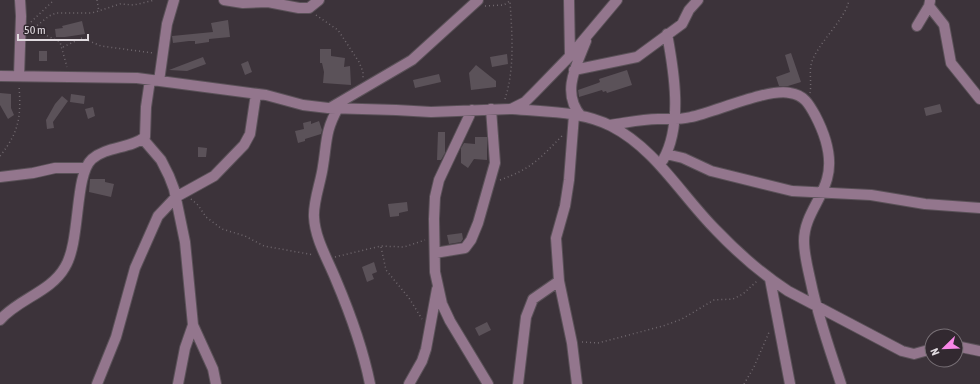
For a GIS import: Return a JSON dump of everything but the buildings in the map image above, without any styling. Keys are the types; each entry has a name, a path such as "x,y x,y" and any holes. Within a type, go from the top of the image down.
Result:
{"street":[{"path":"19,76 24,30 20,0"},
{"path":"0,320 9,312 35,296 61,273 66,265 72,244 85,168 92,159 143,139 147,132 146,107 164,55 167,24 174,0"},
{"path":"224,0 243,3 268,2 285,7 309,8 319,0"},
{"path":"569,0 570,56"},
{"path":"506,109 525,102 570,56 617,0"},
{"path":"574,70 637,57 682,24 689,10 698,0"},
{"path":"370,384 353,327 336,279 325,257 316,229 314,216 324,165 329,123 334,108 363,88 412,60 476,2"},
{"path":"917,26 930,3 944,25 951,63 980,99"},
{"path":"577,384 572,343 559,280 556,238 565,206 576,119 576,110 571,92 574,70 589,32"},
{"path":"660,165 666,154 676,106 676,91 667,34"},
{"path":"0,76 137,78 256,94 303,105 334,108 431,112 506,109 610,125 658,119 673,120 692,117 727,106 779,93 790,92 803,97 809,103 821,128 828,150 827,180 811,212 804,241 807,266 816,305 841,384"},
{"path":"97,384 116,337 135,268 158,216 180,195 214,176 248,139 256,94"},
{"path":"435,253 465,248 468,245 478,223 495,163 491,109"},
{"path":"472,110 439,180 435,197 434,236 437,286 442,304 488,384"},
{"path":"610,125 638,144 660,165 716,230 767,276 788,291 902,351 914,354 924,351"},
{"path":"143,139 161,160 180,195 193,325 213,369 216,384"},
{"path":"666,154 683,158 711,172 792,191 871,195 925,204 980,208"},
{"path":"0,177 33,173 55,168 85,168"},
{"path":"767,276 790,384"},
{"path":"518,384 526,317 529,307 533,299 559,280"},
{"path":"409,384 422,361 426,349 437,286"},
{"path":"178,384 185,348 193,325"},
{"path":"964,347 979,349"}],"path":[{"path":"24,30 54,0"},
{"path":"97,0 99,12"},
{"path":"24,30 34,28 49,16 56,13 99,12 118,5 134,5 155,0"},
{"path":"476,2 492,7 504,5 511,0"},
{"path":"506,109 511,72 511,0"},
{"path":"809,103 812,82 810,68 812,59 833,27 845,12 849,0"},
{"path":"309,8 326,23 338,30 359,62 363,72 363,88"},
{"path":"34,28 58,40 63,47 69,76"},
{"path":"63,47 82,38 101,46 164,55"},
{"path":"0,156 12,141 16,132 20,102 19,76"},
{"path":"490,184 529,167 542,157 576,119"},
{"path":"180,195 196,202 212,223 222,229 270,247 325,257 342,257 381,246 404,247 434,236"},
{"path":"381,246 386,270 409,298 428,331"},
{"path":"572,343 598,343 663,326 682,319 714,300 727,300 738,296 767,276"},
{"path":"744,384 754,368 776,315"}]}
